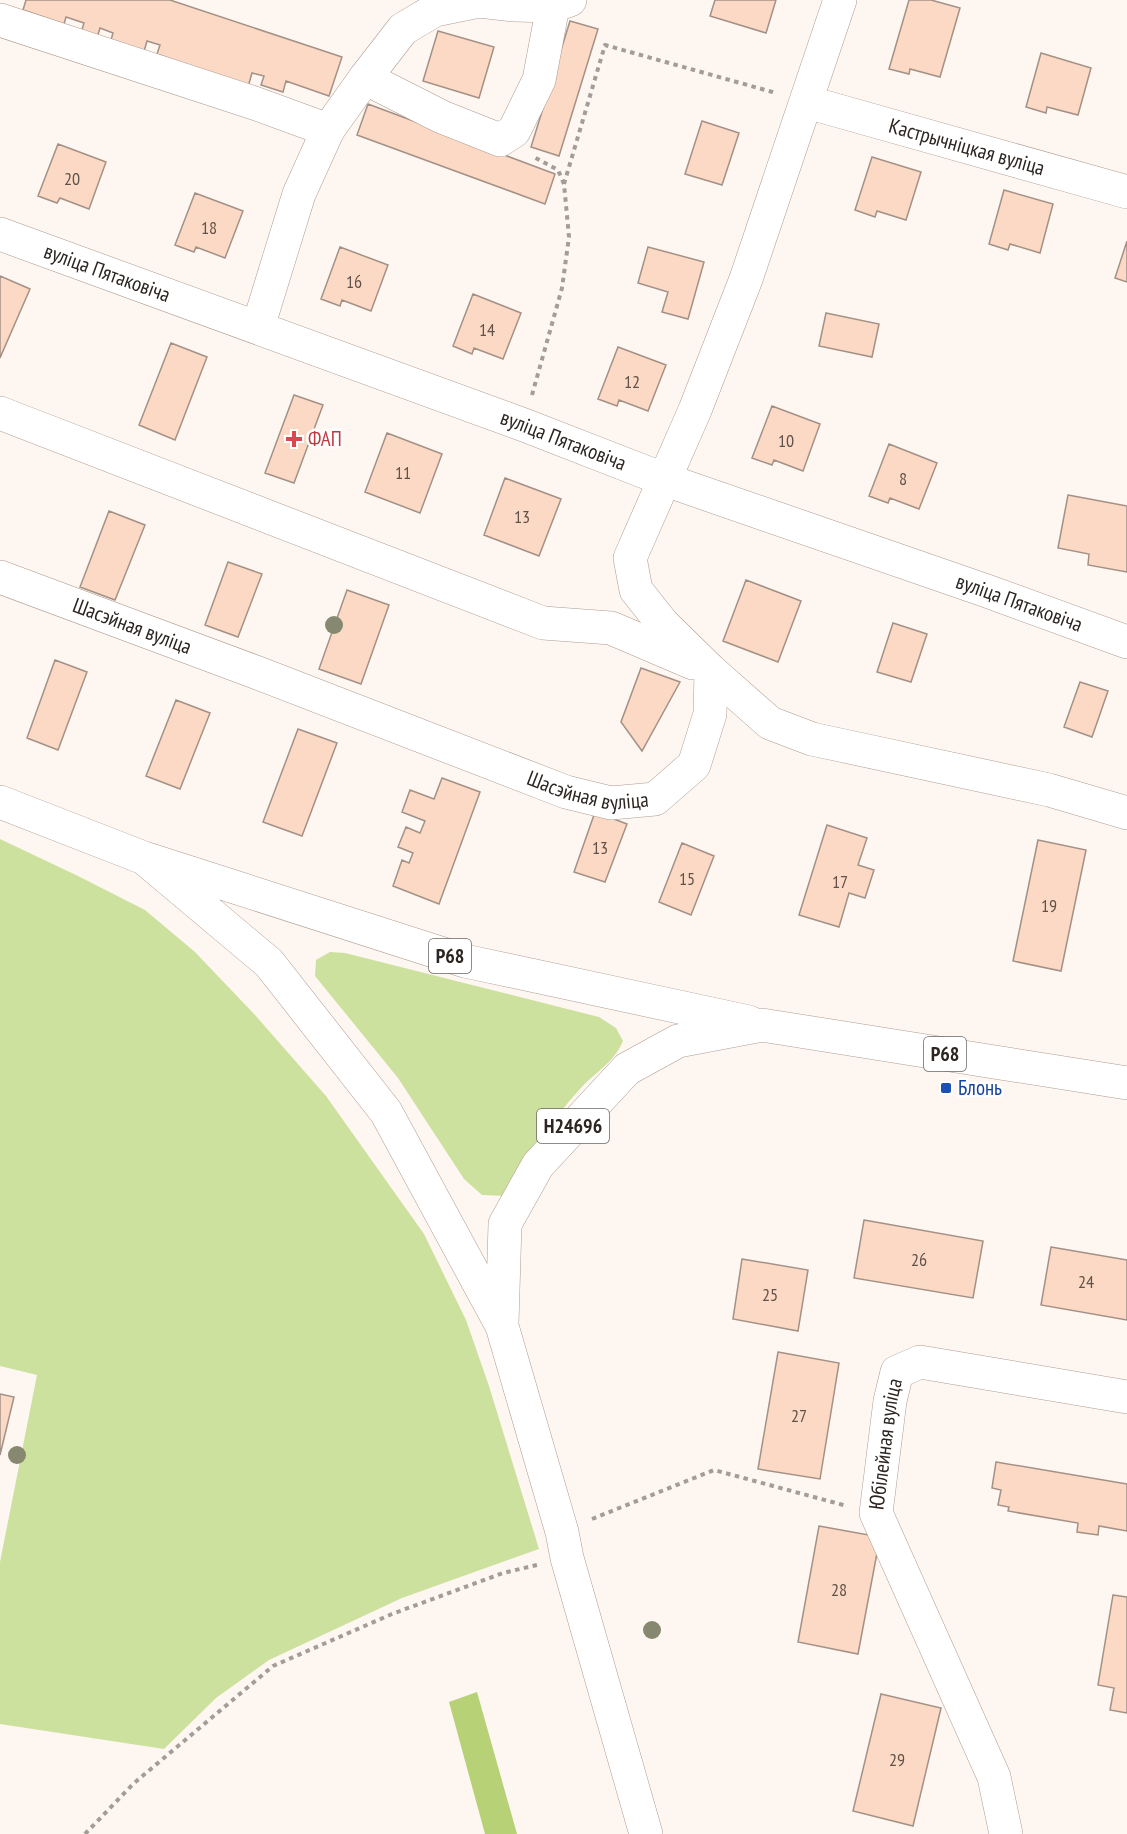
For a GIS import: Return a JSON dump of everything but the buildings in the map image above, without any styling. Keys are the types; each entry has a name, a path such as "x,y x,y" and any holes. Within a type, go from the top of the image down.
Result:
{"street":[{"path":"840,0 746,279 694,410 630,558 636,590 663,624 711,671 770,723 812,739 1049,790 1127,813"},
{"path":"258,327 299,194 328,130 365,78 404,29 435,10 479,1 514,5 561,3 539,80 514,130 500,140 442,117 365,78"},
{"path":"0,20 243,99 328,130"},
{"name":"Кастрычніцкая вуліца","path":"807,102 1127,192"},
{"name":"вуліца Пятаковіча","path":"0,234 524,424 663,479 1127,642"},
{"path":"0,413 543,623 611,628 711,671"},
{"name":"Шасэйная вуліца","path":"0,577 566,792 611,803 654,799 694,765 710,714 711,671"},
{"name":"Р68","path":"0,802 144,858 465,961 762,1025 1127,1083"},
{"name":"Н24696","path":"144,858 269,963 386,1112 502,1326 646,1834"},
{"name":"Н24696","path":"502,1326 505,1224 538,1165 627,1069 678,1041 762,1025"},
{"name":"Юбілейная вуліца","path":"1006,1834 994,1777 876,1514 890,1401 897,1372 920,1362 1127,1396"}],"path":[{"path":"564,184 605,45 807,102"},
{"path":"500,140 558,170 564,184 569,237 562,288 524,424"},
{"path":"85,1834 133,1784 273,1666 392,1614 492,1577 565,1545 714,1470 876,1514"}],"green space":[{"path":"0,839 145,910 195,952 255,1015 326,1096 424,1234 466,1320 489,1386 539,1549 402,1598 269,1660 216,1698 164,1749 0,1724 0,1562 37,1375 0,1366"},
{"path":"330,952 345,953 599,1017 616,1028 623,1041 609,1062 580,1089 559,1114 505,1196 482,1195 464,1179 398,1078 315,976 316,960"},
{"path":"477,1692 517,1834 485,1834 449,1702"}],"place":[{"name":"ФАП","path":"294,439"},
{"name":"Блонь","path":"946,1088"}]}
